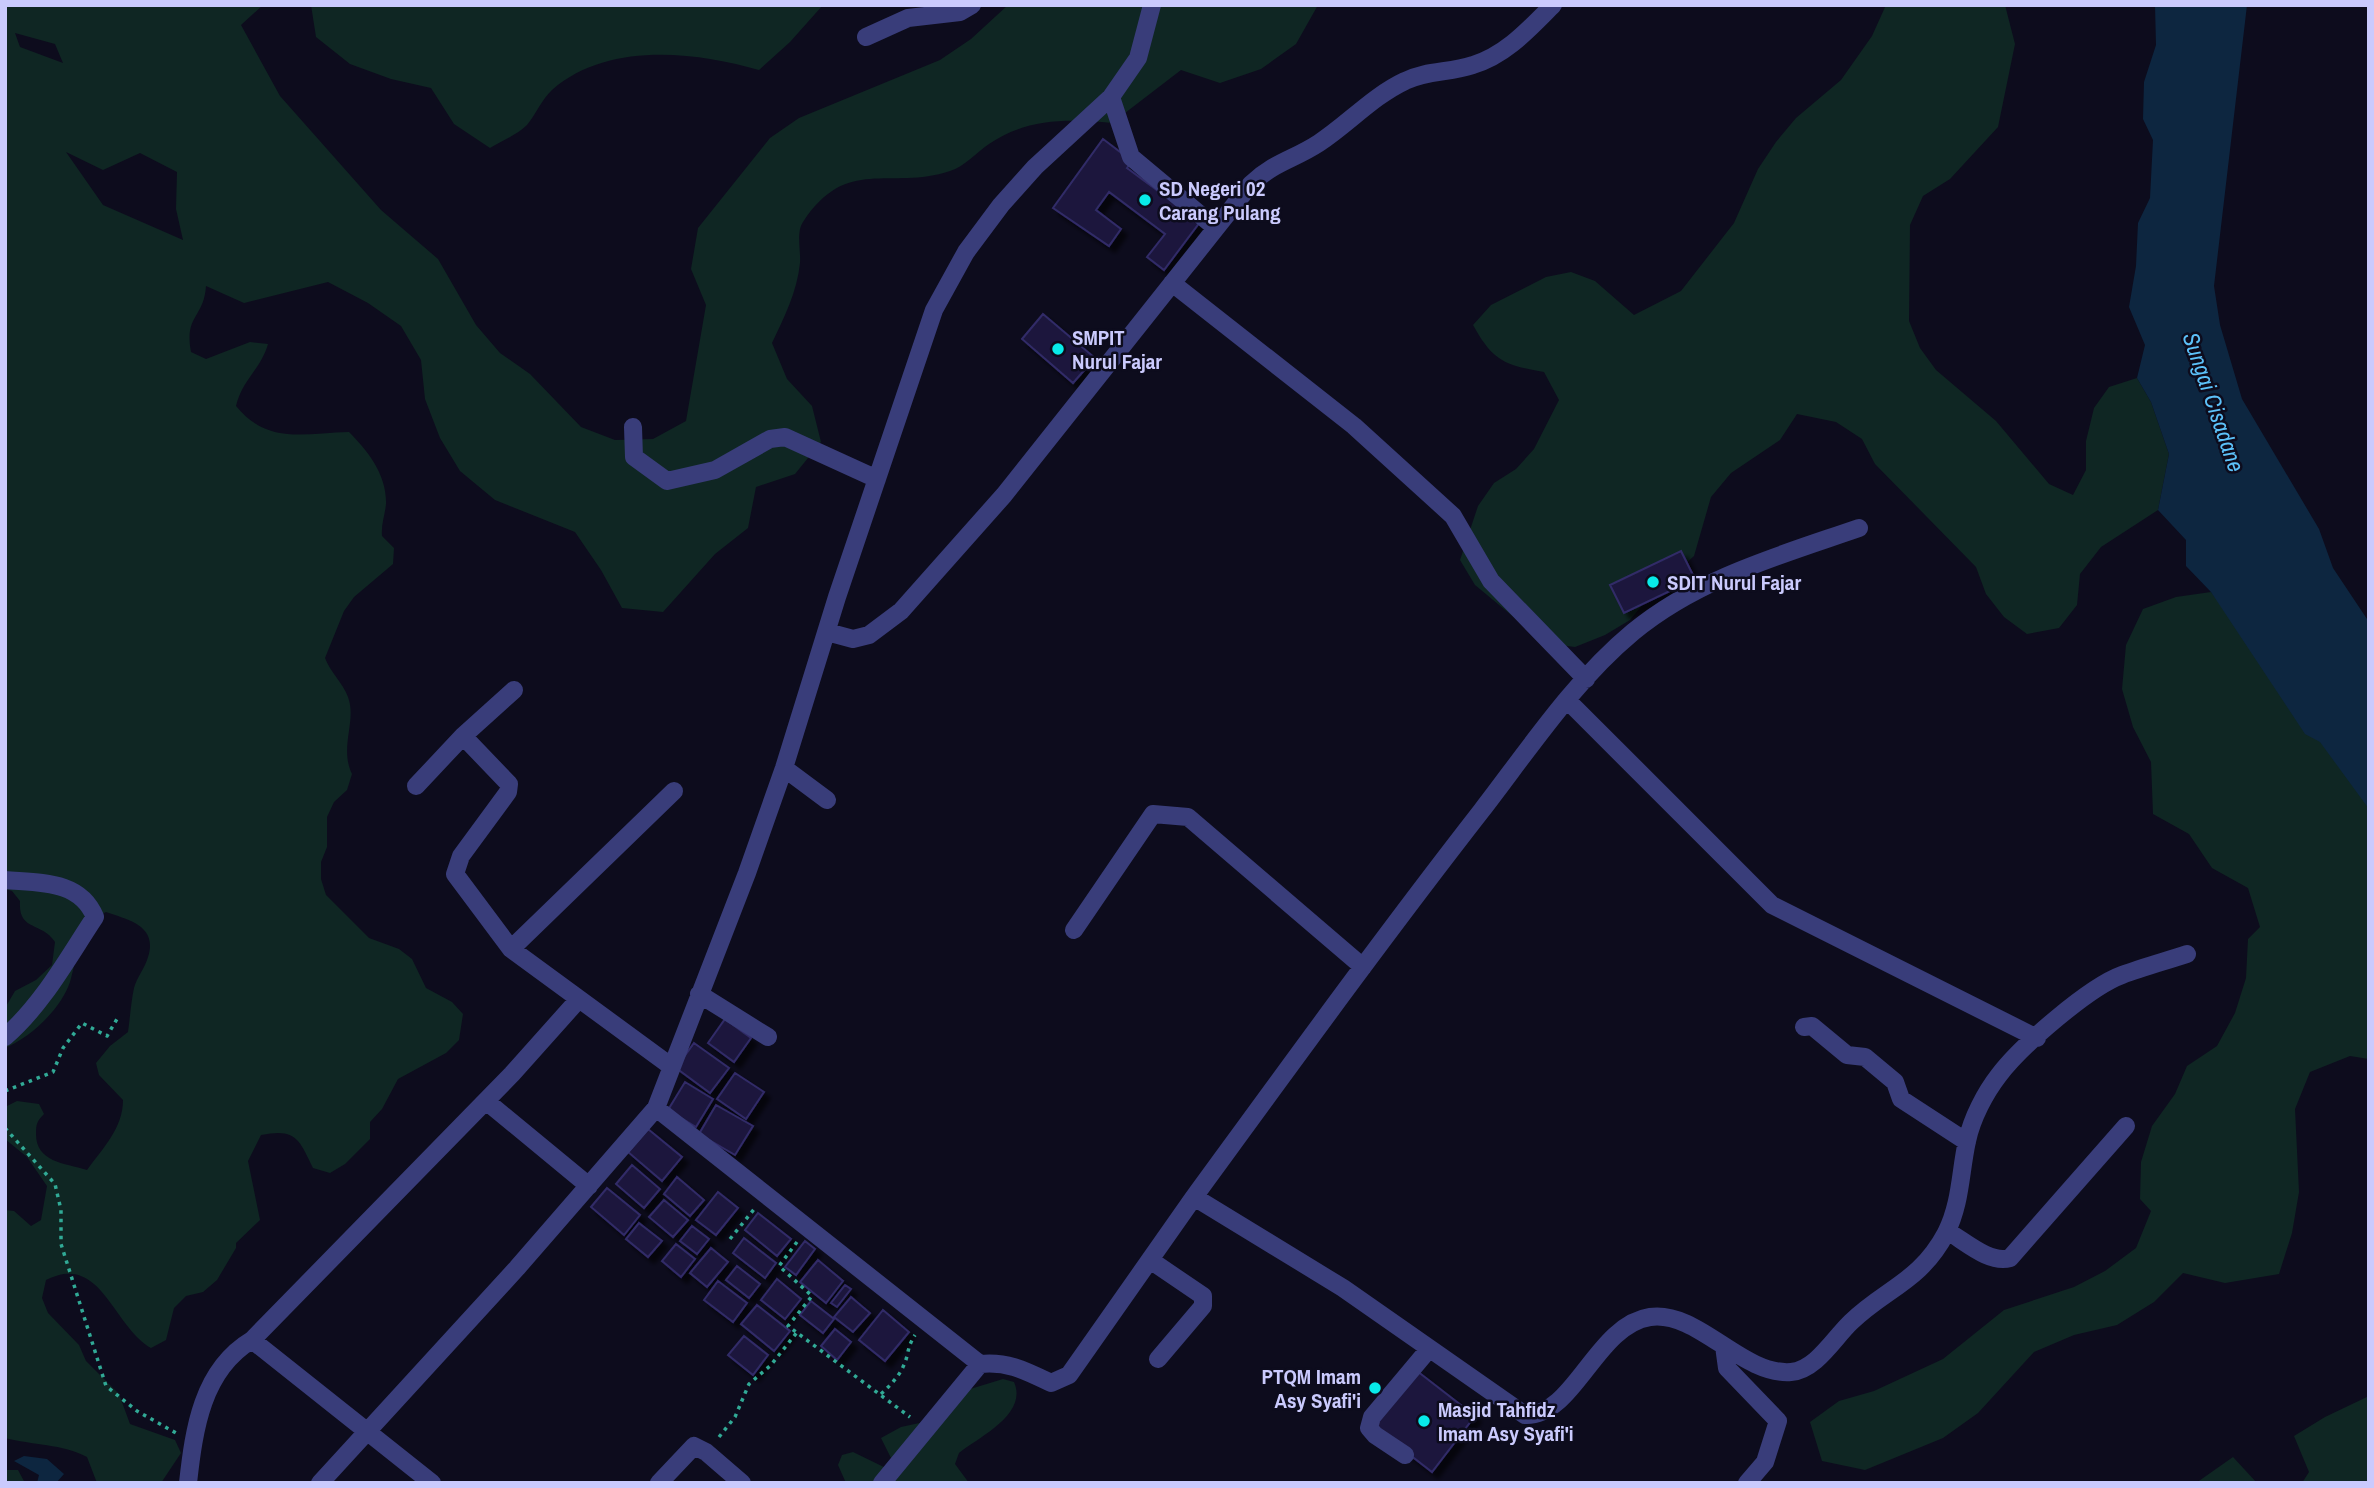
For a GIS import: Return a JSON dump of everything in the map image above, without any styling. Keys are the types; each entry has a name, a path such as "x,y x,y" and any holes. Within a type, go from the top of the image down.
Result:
{"street":[{"path":"866,37 908,18 960,12 972,5"},
{"path":"320,1483 370,1431 656,1108 784,768 934,310 966,252 1035,167 1111,97 1138,58 1152,5"},
{"path":"827,632 853,639 869,635 901,611 1004,495 1251,184 1278,162 1317,145 1402,82 1418,75 1472,66 1493,57 1511,46 1553,5"},
{"path":"1111,97 1131,157 1216,228"},
{"path":"1172,282 1353,426 1453,516 1491,581 1586,679"},
{"path":"633,427 634,457 667,481 715,470 770,439 785,437 877,479"},
{"path":"656,1108 980,1364 1007,1364 1051,1383 1060,1381 1069,1375 1194,1197 1363,967 1586,679 1634,632 1693,592 1734,572 1859,528"},
{"path":"416,786 463,736 514,690"},
{"path":"1568,701 1772,905 2037,1038"},
{"path":"463,736 509,784 508,792 461,856 455,874 511,949 673,1067"},
{"path":"784,768 827,800"},
{"path":"511,949 674,791"},
{"path":"1074,930 1153,814 1188,817 1363,967"},
{"path":"5,880 71,888 85,900 95,917 34,1009 5,1037"},
{"path":"1194,1197 1343,1288 1515,1410 1534,1415 1554,1405 1611,1339 1649,1317 1674,1320 1767,1369 1790,1372 1800,1370 1820,1355 1863,1310 1912,1278 1947,1231 1961,1191 1967,1142 1985,1096 2000,1073 2037,1038 2108,982 2187,954"},
{"path":"699,994 768,1037"},
{"path":"188,1483 193,1442 202,1404 214,1377 228,1357 252,1340 486,1101 579,999"},
{"path":"1804,1027 1812,1026 1847,1055 1865,1057 1895,1082 1901,1099 1967,1142"},
{"path":"486,1101 589,1186"},
{"path":"1947,1231 1991,1257 2002,1261 2010,1258 2126,1126"},
{"path":"1150,1260 1203,1296 1203,1306 1158,1359"},
{"path":"252,1340 370,1431 432,1483"},
{"path":"1724,1346 1727,1368 1778,1421 1765,1462 1747,1483"},
{"path":"1405,1455 1375,1436 1369,1428 1372,1418 1429,1349"},
{"path":"882,1483 980,1364"},
{"path":"659,1483 691,1448 699,1447 742,1483"}],"path":[{"path":"5,1091 53,1072 63,1048 82,1023 107,1036 117,1019"},
{"path":"5,1128 55,1184 61,1210 61,1244 106,1386 137,1411 193,1442"},
{"path":"730,1239 765,1195"},
{"path":"808,1228 779,1266 812,1296 788,1326 926,1429"},
{"path":"881,1394 896,1381 907,1358 909,1343 925,1322"},
{"path":"706,1452 736,1417 749,1384 771,1365 798,1331"}],"green space":[{"path":"5,5 263,5 241,25 280,96 381,210 438,259 476,325 500,353 530,374 581,427 615,440 653,439 686,421 706,305 691,269 698,228 770,138 799,118 940,60 971,39 1008,5 1318,5 1296,44 1261,69 1220,83 1181,70 1112,123 1064,121 1033,125 1004,135 950,171 928,176 853,182 836,189 819,201 801,226 800,263 796,284 772,343 787,379 812,406 821,442 795,474 756,487 748,528 715,554 663,612 622,608 601,570 575,532 495,500 460,471 440,438 425,399 421,360 401,326 368,303 328,282 244,303 206,286 202,305 190,331 191,352 206,359 250,342 268,344 236,406 261,427 274,432 349,432 363,447 380,473 386,504 382,536 394,548 393,564 354,597 344,611 325,658 348,697 351,715 347,754 352,774 347,790 334,802 327,817 327,847 321,862 321,879 326,895 369,938 399,949 412,959 426,988 452,1002 463,1014 459,1040 446,1053 398,1079 382,1109 370,1122 370,1139 345,1164 330,1173 313,1168 295,1138 282,1133 261,1135 248,1161 260,1220 236,1243 236,1248 217,1280 203,1292 186,1296 174,1308 166,1340 151,1348 126,1324 93,1283 80,1276 65,1274 46,1280 42,1298 48,1313 79,1345 86,1361 119,1394 130,1424 175,1440 181,1453 161,1483 97,1483 87,1457 58,1447 5,1438 5,1210 14,1211 31,1226 41,1220 47,1186 27,1157 5,1139 5,1107 17,1101 39,1104 44,1114 36,1128 37,1143 41,1150 53,1160 87,1170 116,1129 123,1100 99,1075 96,1063 110,1046 128,1032 134,988 147,961 150,946 145,931 132,922 106,912 96,918 88,925 79,942 70,982 60,1002 34,1030 5,1048 5,1008 15,991 36,980 52,965 55,942 23,918 20,901 12,891 5,889","holes":["15,33 55,44 63,63 20,47","66,152 103,170 140,153 177,172 176,209 183,240 103,205"]},
{"path":"311,5 823,5 790,42 759,70 734,63 679,55 624,58 598,64 574,75 552,90 527,125 490,148 454,124 431,88 391,79 350,64 316,37"},
{"path":"1886,5 2005,5 2015,44 1998,127 1950,179 1923,196 1910,225 1909,321 1920,348 1936,370 1996,421 2049,484 2073,495 2086,470 2086,441 2094,408 2109,387 2137,378 2151,402 2169,454 2158,510 2101,547 2080,574 2077,605 2059,628 2027,634 2004,617 1986,594 1976,567 1875,464 1862,439 1836,422 1797,414 1780,440 1731,473 1711,497 1694,556 1648,598 1630,620 1605,635 1575,647 1545,643 1475,585 1460,560 1478,506 1494,483 1516,469 1534,449 1559,400 1544,372 1509,364 1501,359 1487,347 1473,325 1491,305 1546,277 1571,272 1595,281 1634,315 1681,291 1734,223 1758,169 1776,142 1796,118 1841,80 1872,36"},
{"path":"2211,592 2369,789 2369,1059 2350,1056 2310,1072 2295,1109 2299,1192 2292,1233 2279,1274 2225,1283 2183,1273 2154,1302 2117,1325 2074,1335 2034,1352 1978,1413 1943,1438 1865,1470 1822,1461 1810,1422 1839,1401 1874,1391 1943,1359 2004,1310 2074,1287 2105,1271 2136,1248 2151,1211 2140,1199 2141,1162 2152,1126 2175,1094 2187,1066 2217,1046 2235,1013 2246,978 2248,939 2260,927 2248,888 2212,868 2189,834 2153,814 2151,762 2133,727 2122,689 2126,645 2143,609 2176,597"},
{"path":"1003,1379 1014,1382 1017,1394 1009,1414 990,1432 959,1453 955,1464 969,1483 846,1483 838,1465 842,1455 853,1452 892,1471 892,1460 881,1438 901,1427 933,1420 967,1390"},
{"path":"2369,1396 2369,1483 2302,1483 2309,1472 2294,1436 2325,1417"},
{"path":"2233,1457 2257,1483 2196,1483"},
{"path":"5,1470 18,1470 25,1483 5,1483"}],"water":[{"name":"Sungai Cisadane","path":"2155,5 2247,5 2214,286 2220,325 2242,399 2319,529 2333,568 2369,622 2369,809 2320,742 2305,734 2211,592 2186,566 2186,540 2158,510 2169,454 2151,402 2137,378 2145,345 2129,307 2136,266 2138,223 2150,198 2153,140 2143,119 2144,82 2156,45"},
{"path":"24,1456 47,1459 64,1474 56,1483 37,1483 39,1475 14,1461"}],"building":[{"name":"SD Negeri 02 Carang Pulang","path":"1103,139 1132,161 1127,168 1200,222 1164,270 1147,257 1165,234 1109,192 1096,210 1121,229 1109,246 1053,208"},
{"name":"SMPIT Nurul Fajar","path":"1043,314 1095,358 1073,383 1022,339"},
{"name":"SDIT Nurul Fajar","path":"1681,551 1695,579 1624,613 1610,585"},
{"path":"725,1019 751,1038 734,1062 708,1043"},
{"path":"694,1043 729,1068 710,1093 676,1068"},
{"path":"735,1073 764,1092 746,1119 717,1099"},
{"path":"685,1082 713,1099 696,1127 668,1110"},
{"path":"716,1105 753,1126 735,1155 699,1134"},
{"path":"648,1129 682,1157 662,1181 628,1152"},
{"path":"632,1165 660,1189 644,1208 616,1184"},
{"path":"677,1177 704,1200 690,1216 664,1194"},
{"path":"607,1188 640,1215 624,1235 591,1207"},
{"path":"718,1192 738,1208 716,1235 696,1220"},
{"path":"664,1200 688,1220 673,1237 649,1217"},
{"path":"758,1213 791,1239 777,1256 745,1230"},
{"path":"639,1223 662,1241 648,1257 626,1239"},
{"path":"692,1226 709,1239 697,1254 680,1241"},
{"path":"744,1238 776,1263 765,1278 733,1253"},
{"path":"805,1241 815,1249 796,1275 785,1267"},
{"path":"676,1244 695,1259 681,1277 662,1261"},
{"path":"711,1248 728,1262 707,1287 690,1273"},
{"path":"818,1260 843,1281 826,1303 800,1282"},
{"path":"737,1266 760,1284 749,1298 726,1280"},
{"path":"777,1279 801,1299 785,1319 761,1300"},
{"path":"718,1281 747,1303 733,1322 704,1300"},
{"path":"845,1285 851,1289 837,1307 831,1303"},
{"path":"851,1297 870,1313 853,1332 834,1317"},
{"path":"811,1301 834,1319 823,1333 800,1315"},
{"path":"757,1305 790,1331 774,1351 741,1324"},
{"path":"883,1310 909,1332 885,1361 859,1340"},
{"path":"835,1329 851,1342 837,1360 821,1346"},
{"path":"744,1336 768,1355 753,1375 728,1355"},
{"name":"Masjid Tahfidz Imam Asy Syafi'i","path":"1417,1371 1475,1416 1432,1472 1374,1427"}],"place":[{"name":"SD Negeri 02 Carang Pulang","path":"1145,200"},
{"name":"SMPIT Nurul Fajar","path":"1058,349"},
{"name":"SDIT Nurul Fajar","path":"1653,582"},
{"name":"PTQM Imam Asy Syafi'i","path":"1375,1388"},
{"name":"Masjid Tahfidz Imam Asy Syafi'i","path":"1424,1421"}]}
